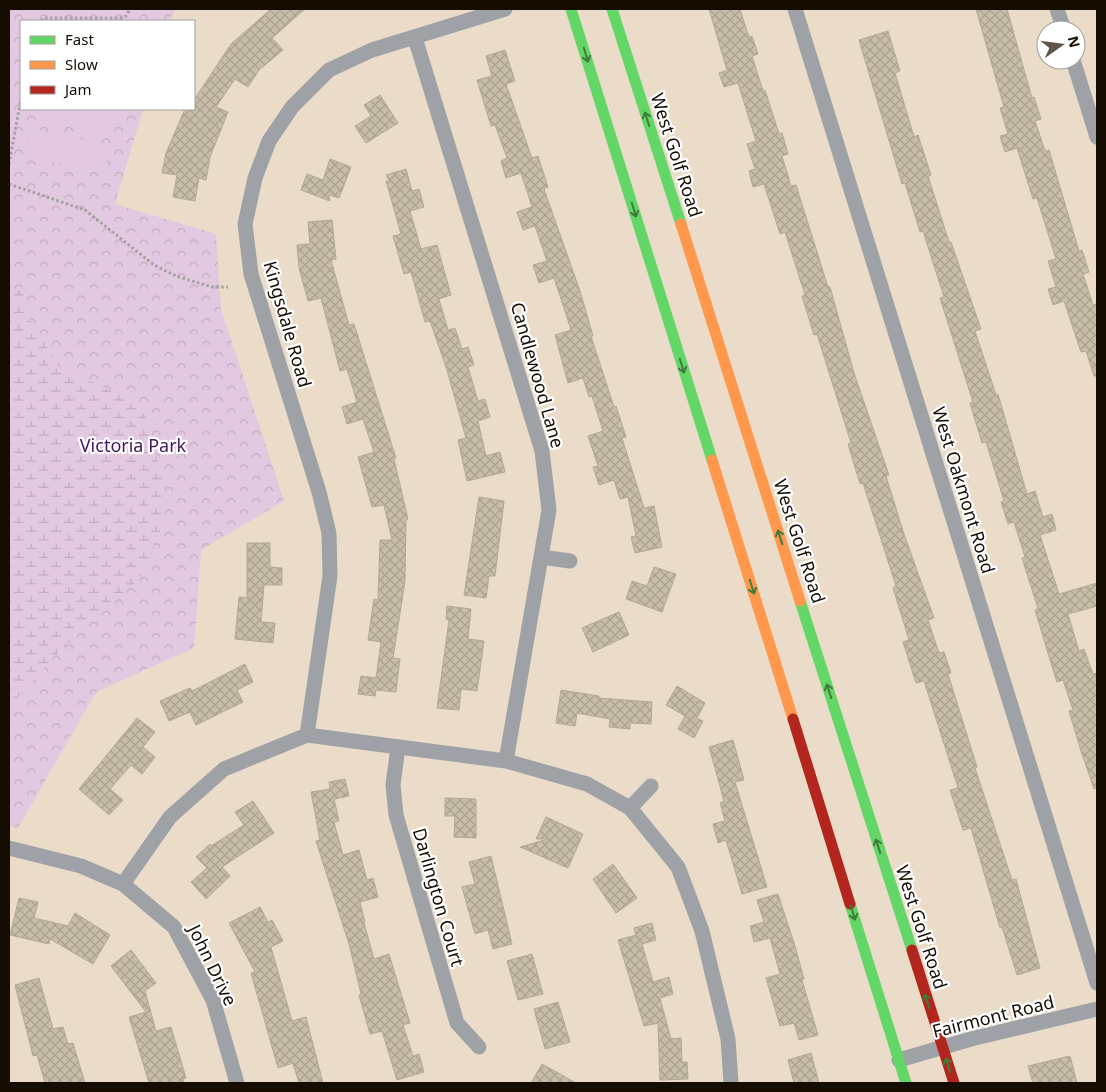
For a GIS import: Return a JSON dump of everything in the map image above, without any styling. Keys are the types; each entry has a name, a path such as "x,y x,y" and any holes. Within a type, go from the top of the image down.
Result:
{"main road":[{"path":"571,9 906,1083"},
{"name":"West Golf Road","path":"612,9 954,1083"}],"street":[{"name":"Kingsdale Road","path":"307,735 330,576 329,533 319,492 251,274 245,224 260,161 269,141 292,107 329,70 372,50 505,9"},
{"name":"West Oakmont Road","path":"794,9 1097,983"},
{"name":"Candlewood Lane","path":"415,38 542,451 549,510 506,761"},
{"path":"1076,70 1097,137"},
{"path":"541,557 570,561"},
{"path":"123,884 170,817 224,769 307,735 506,761 587,784 630,808 678,867 702,931 728,1039 731,1083"},
{"name":"Darlington Court","path":"398,747 393,785 400,836 457,1023 478,1047"},
{"path":"630,808 651,786"},
{"name":"John Drive","path":"9,848 81,866 123,884 174,927 213,1000 237,1083"},
{"name":"Fairmont Road","path":"899,1060 1097,1009"}],"path":[{"path":"42,20 43,18 121,18 126,16 130,9"},
{"path":"9,164 20,104"},
{"path":"9,184 85,210 154,265 176,276 194,283 228,287"}],"green space":[{"name":"Victoria Park","path":"9,9 176,9 170,20 20,20 20,110 143,110 115,204 216,234 221,309 284,501 201,550 194,648 96,692 18,828 9,826"},
{"path":"35,110 108,110 107,112 116,114 113,130 104,128 102,134 42,121 43,114 34,112"},
{"path":"39,130 100,143 99,150 108,152 105,167 96,165 94,171 33,158 35,151 26,149 29,134 38,136"},
{"path":"22,287 29,318 60,368 136,402 148,421 165,493 160,531 139,579 59,651 9,707 9,300"}],"building":[{"path":"271,9 305,9 272,38 283,50 259,70 248,87 235,79 216,107 228,112 210,157 206,180 199,178 195,201 173,197 177,175 162,173 166,153 185,110 195,110 195,98 231,44"},
{"path":"709,9 740,9 749,37 752,36 758,54 752,56 763,91 765,90 779,134 782,133 788,154 782,156 791,186 796,185 828,287 830,287 854,373 889,475 886,476 904,534 934,618 928,620 939,653 944,652 951,673 948,674 977,767 975,768 1012,880 1016,879 1040,968 1017,975 1002,927 1000,928 971,828 963,830 950,790 958,788 924,681 916,683 903,642 909,640 893,588 896,586 863,483 860,484 848,444 851,443 817,334 814,335 802,296 805,295 785,232 780,234 764,184 753,187 749,171 755,169 747,144 756,141 738,83 724,87 719,73 727,70"},
{"path":"976,9 1007,9 1032,98 1034,97 1041,119 1035,121 1045,151 1049,150 1079,251 1082,250 1089,272 1083,274 1093,305 1097,304 1097,376 1094,376 1086,351 1081,352 1064,301 1053,305 1048,289 1056,287 1048,261 1056,259 1037,198 1033,199 1017,148 1005,152 1000,136 1008,134 1000,108 1004,107"},
{"path":"888,31 900,71 895,73 914,137 918,135 931,175 928,176 949,242 951,242 981,329 975,331 996,395 998,394 1027,494 1035,491 1043,517 1052,514 1056,530 1040,535 1059,594 1097,583 1097,606 1068,614 1079,651 1084,649 1093,674 1097,673 1097,788 1094,789 1069,711 1073,710 1063,680 1057,682 1035,610 1038,609 1022,558 1025,557 1014,522 1008,524 1001,502 1004,501 986,442 982,443 970,403 973,402 940,298 944,297 923,231 920,232 905,183 902,184 859,40"},
{"path":"505,50 515,81 506,84 532,158 538,156 548,187 544,189 580,291 593,336 591,336 614,407 616,406 626,437 622,438 644,508 654,506 662,547 635,553 631,537 636,536 628,497 620,499 614,480 599,485 593,467 598,466 588,436 603,431 592,396 589,397 583,378 568,383 555,335 571,330 554,278 539,283 533,265 547,261 535,226 523,230 517,212 532,207 521,173 506,178 501,161 507,158 495,125 491,126 477,80 492,76 486,56"},
{"path":"380,95 398,123 366,143 355,126 371,116 364,105"},
{"path":"330,159 351,167 339,198 329,195 330,201 301,190 307,174 323,180"},
{"path":"406,169 412,191 419,189 424,207 410,211 421,249 437,245 451,295 439,299 448,330 455,328 462,349 468,347 474,365 468,367 478,401 485,399 490,417 478,421 486,456 500,452 505,472 467,481 458,440 466,438 446,367 430,321 425,322 411,272 404,274 393,236 401,234 386,181 390,182 386,175"},
{"path":"332,220 336,259 331,260 349,325 354,324 396,458 394,459 408,519 406,520 405,581 393,658 400,659 396,692 376,690 375,696 358,694 361,676 376,678 381,642 368,640 374,599 378,600 380,540 392,540 384,505 372,507 358,457 374,452 363,419 347,424 342,407 357,402 347,369 340,371 321,298 308,301 299,268 297,245 310,244 308,222"},
{"path":"479,497 504,501 495,576 489,576 486,598 464,595"},
{"path":"247,543 270,543 270,567 282,568 282,585 264,585 261,622 275,623 273,643 235,639 239,597 247,598"},
{"path":"654,567 676,574 662,612 626,599 632,581 647,586"},
{"path":"447,606 471,609 468,639 484,641 477,691 461,689 459,710 437,708 449,620 446,619"},
{"path":"619,612 629,635 593,652 582,628"},
{"path":"245,664 253,682 237,690 243,702 196,725 190,712 169,721 160,701 190,688 192,691"},
{"path":"677,686 705,703 697,718 703,721 694,738 678,729 685,716 666,705"},
{"path":"561,690 599,696 599,698 652,702 651,724 630,723 630,729 609,727 610,719 577,713 575,726 556,723"},
{"path":"137,718 155,732 143,747 155,757 142,774 131,765 110,789 123,800 109,815 79,789"},
{"path":"733,740 744,780 735,782 767,887 742,894 726,840 718,843 713,824 725,821 720,803 724,801 709,747"},
{"path":"345,779 349,796 334,799 339,821 334,822 343,855 359,850 367,880 373,878 378,897 360,902 364,923 374,959 389,954 410,1023 403,1025 413,1056 419,1054 424,1072 397,1080 382,1031 370,1034 359,995 361,994 349,944 316,841 320,840 311,792 330,789 329,782"},
{"path":"445,798 476,799 476,838 454,837 455,816 445,816"},
{"path":"253,801 274,833 222,867 230,876 206,899 191,882 207,868 196,857 210,844 211,846 244,825 235,812"},
{"path":"546,817 583,834 568,868 520,847 548,839 536,839"},
{"path":"491,856 512,944 493,949 488,930 475,934 462,887 475,884 469,862"},
{"path":"613,864 637,898 616,913 593,879"},
{"path":"778,894 795,946 804,979 802,980 818,1035 799,1040 794,1023 780,1026 766,978 780,974 770,938 754,942 750,926 764,922 757,900"},
{"path":"19,898 38,902 34,918 68,926 75,913 110,935 93,964 50,939 49,944 10,935"},
{"path":"260,907 268,922 272,920 283,941 271,947 292,1021 306,1017 323,1083 299,1083 293,1063 278,1068 251,973 255,972 229,923"},
{"path":"652,923 656,940 642,944 653,982 669,977 673,994 660,998 671,1039 681,1038 682,1062 687,1062 688,1079 660,1080 658,1023 644,1026 618,940 636,935 634,928"},
{"path":"131,950 156,983 145,991 156,1031 171,1027 186,1078 183,1079 184,1083 149,1083 129,1017 146,1012 111,966"},
{"path":"532,954 543,994 518,1000 507,961"},
{"path":"39,978 53,1029 63,1027 68,1044 73,1043 85,1083 45,1083 37,1055 33,1056 15,985"},
{"path":"558,1002 570,1042 545,1049 534,1009"},
{"path":"811,1053 819,1083 794,1083 788,1060"},
{"path":"1070,1056 1077,1083 1033,1083 1028,1066"},
{"path":"542,1064 576,1083 531,1083"}],"traffic: fast":[{"path":"571,9 712,460"},
{"path":"612,9 681,224"},
{"path":"800,601 912,950"},
{"path":"850,904 906,1083"}],"traffic: slow":[{"path":"681,224 800,601"},
{"path":"712,460 793,719"}],"traffic: jam":[{"path":"793,719 850,904"},
{"path":"912,950 954,1083"}]}
